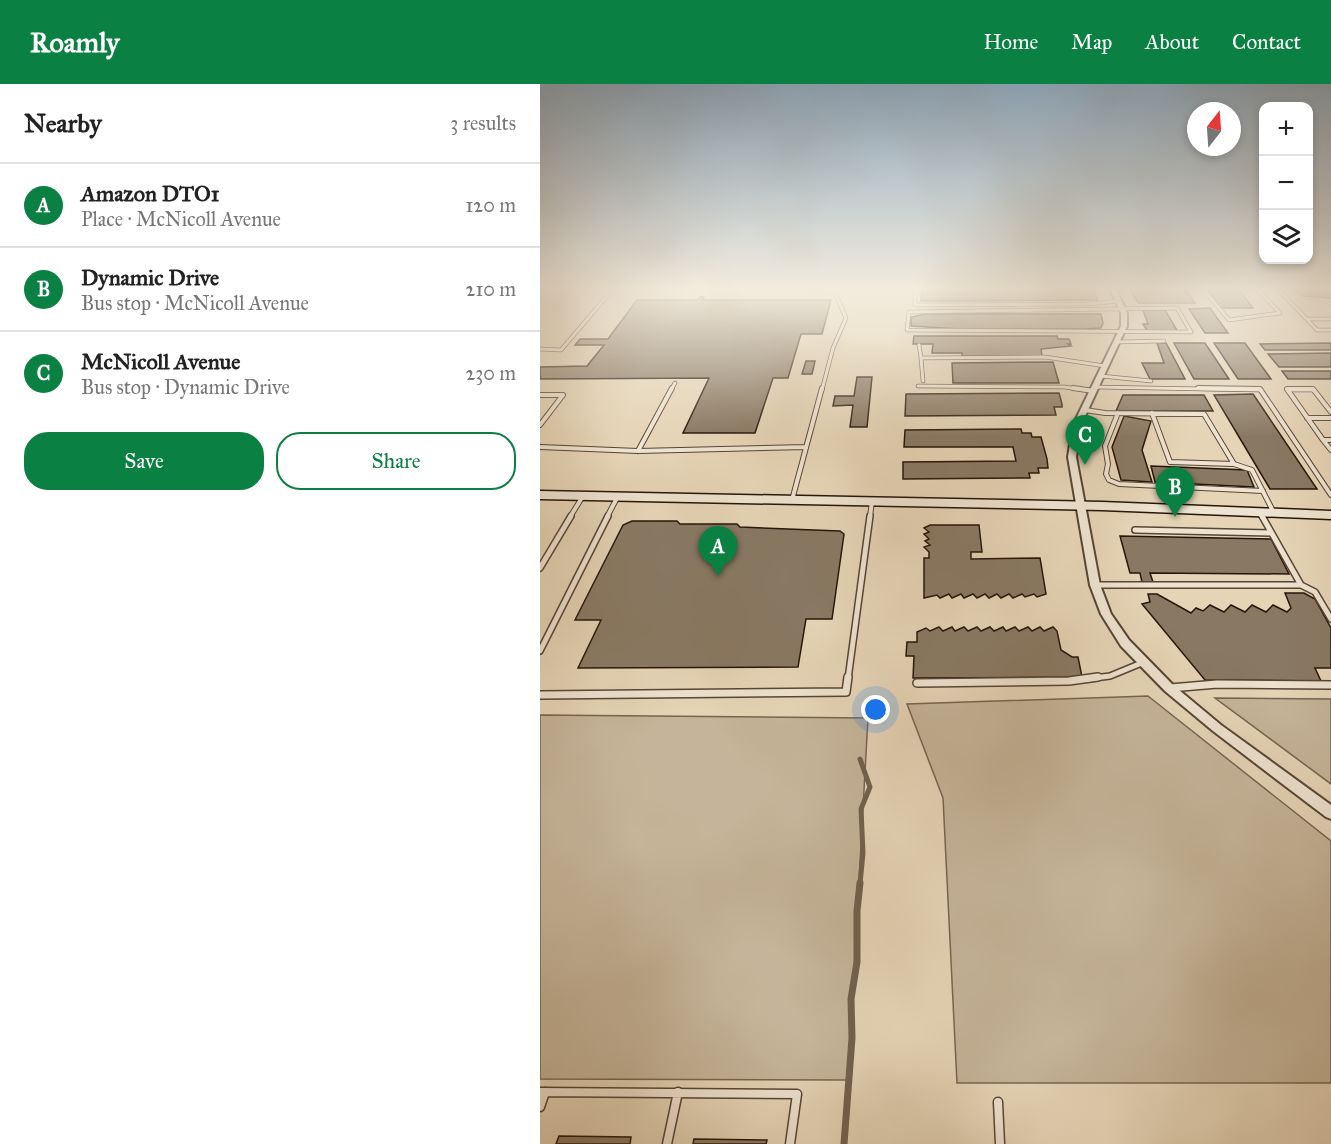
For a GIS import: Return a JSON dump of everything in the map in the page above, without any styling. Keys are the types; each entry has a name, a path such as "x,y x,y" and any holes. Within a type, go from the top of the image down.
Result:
{"main road":[{"path":"540,495 1082,506 1331,515"}],"street":[{"path":"1119,338 1075,432 1072,457 1095,585 1106,614 1125,643 1169,688 1217,728 1331,813"}],"lane":[{"path":"540,350 561,350 571,338"},
{"path":"792,500 836,338"},
{"path":"1117,342 1164,341"},
{"path":"919,345 923,381"},
{"path":"921,358 1045,357 1105,366"},
{"path":"1101,376 1151,381"},
{"path":"638,451 675,383"},
{"path":"918,386 1260,389 1331,495"},
{"path":"1331,412 1313,389 1287,389 1331,450"},
{"path":"540,395 562,395 540,425"},
{"path":"1085,410 1118,413 1204,414 1234,464"},
{"path":"1118,413 1106,446 1108,464 1106,474 1109,480 1119,484 1263,490"},
{"path":"1152,413 1170,462 1234,464 1252,470 1274,513"},
{"path":"1308,418 1331,418"},
{"path":"1323,440 1331,440"},
{"path":"540,447 638,451 806,447"},
{"path":"540,568 584,496"},
{"path":"540,651 618,496"},
{"path":"540,695 846,692 872,501"},
{"path":"1260,513 1301,585"},
{"path":"1135,530 1271,533"},
{"path":"1095,585 1301,585 1315,592 1331,619"},
{"path":"917,683 1069,681 1110,676 1144,662"},
{"path":"1169,688 1217,684 1331,685"},
{"path":"540,1107 543,1092 797,1094 790,1144"},
{"path":"667,1144 678,1092"},
{"path":"998,1102 1000,1144"}],"shaded area":[{"path":"1148,696 1331,841 1331,1083 957,1083 943,798 907,704"},
{"path":"1215,698 1331,699 1331,784"},
{"path":"540,715 868,718 848,1080 540,1079"}],"building":[{"path":"800,338 788,378 773,378 755,433 683,433 709,378 540,379 540,367 587,366 604,345 575,345 580,339"},
{"path":"914,338 1058,338 1069,339 1071,344 1068,344 1071,346 1041,349 1042,356 962,356 962,353 932,353 933,344 913,344"},
{"path":"1157,343 1166,343 1185,379 1150,379 1142,363 1164,363"},
{"path":"1174,343 1205,343 1229,379 1194,379"},
{"path":"1214,343 1245,343 1271,379 1238,379"},
{"path":"1331,343 1331,350 1265,350 1260,344"},
{"path":"1331,353 1331,367 1279,367 1268,354"},
{"path":"806,361 815,361 812,374 802,374"},
{"path":"1053,362 1059,383 953,383 952,363"},
{"path":"1282,371 1331,371 1331,379 1288,379"},
{"path":"857,377 872,377 867,427 850,427 853,405 833,406 835,396 854,396"},
{"path":"1059,393 1062,407 1054,407 1056,415 905,416 906,394"},
{"path":"1253,394 1317,489 1270,489 1214,395"},
{"path":"1123,395 1204,395 1213,411 1116,411"},
{"path":"1124,416 1151,421 1142,450 1152,482 1121,480 1112,447"},
{"path":"1021,429 1022,433 1031,433 1032,437 1041,437 1047,459 1048,468 1038,468 1039,473 1029,473 1030,478 903,479 903,462 1016,461 1013,447 904,447 905,430"},
{"path":"1151,466 1247,470 1254,487 1155,482"},
{"path":"632,521 677,521 680,524 737,524 740,527 840,531 844,534 832,619 806,619 798,667 578,668 601,620 575,620 623,525"},
{"path":"930,525 979,525 982,552 971,552 971,559 1040,558 1046,594 1025,597 1022,594 1013,598 1009,594 1001,598 997,594 989,598 985,594 977,598 973,594 964,598 961,594 952,598 949,594 940,598 937,595 924,598 924,558 929,558 929,552 924,547 930,545 925,541 929,539 924,534 929,532 924,528"},
{"path":"1120,536 1271,539 1289,574 1150,573 1153,582 1142,582 1140,573 1130,573"},
{"path":"1285,593 1304,593 1315,599 1331,628 1331,668 1315,668 1321,681 1205,680 1142,604 1150,602 1148,594 1157,594 1191,613 1196,608 1203,611 1210,605 1224,612 1231,605 1245,612 1252,605 1266,612 1273,605 1287,612 1291,608"},
{"path":"939,627 943,631 952,627 955,631 964,627 968,631 977,627 981,631 990,627 994,631 1003,627 1006,631 1015,627 1019,631 1028,627 1032,631 1040,627 1044,631 1053,627 1057,631 1061,650 1072,657 1078,657 1082,677 913,678 914,656 906,656 907,642 917,642 917,632 926,628 930,631"},
{"path":"559,1136 631,1137 630,1144 556,1144"},
{"path":"694,1139 767,1140 766,1144 693,1144"}],"waterway":[{"path":"860,759 870,787 861,809 863,853 860,884"},
{"path":"844,1144 852,1038 851,999 857,962 857,911 860,883"}],"place":[{"name":"McNicoll Avenue","path":"1085,465"},
{"name":"Dynamic Drive","path":"1175,517"},
{"name":"Amazon DTO1","path":"718,576"}]}
